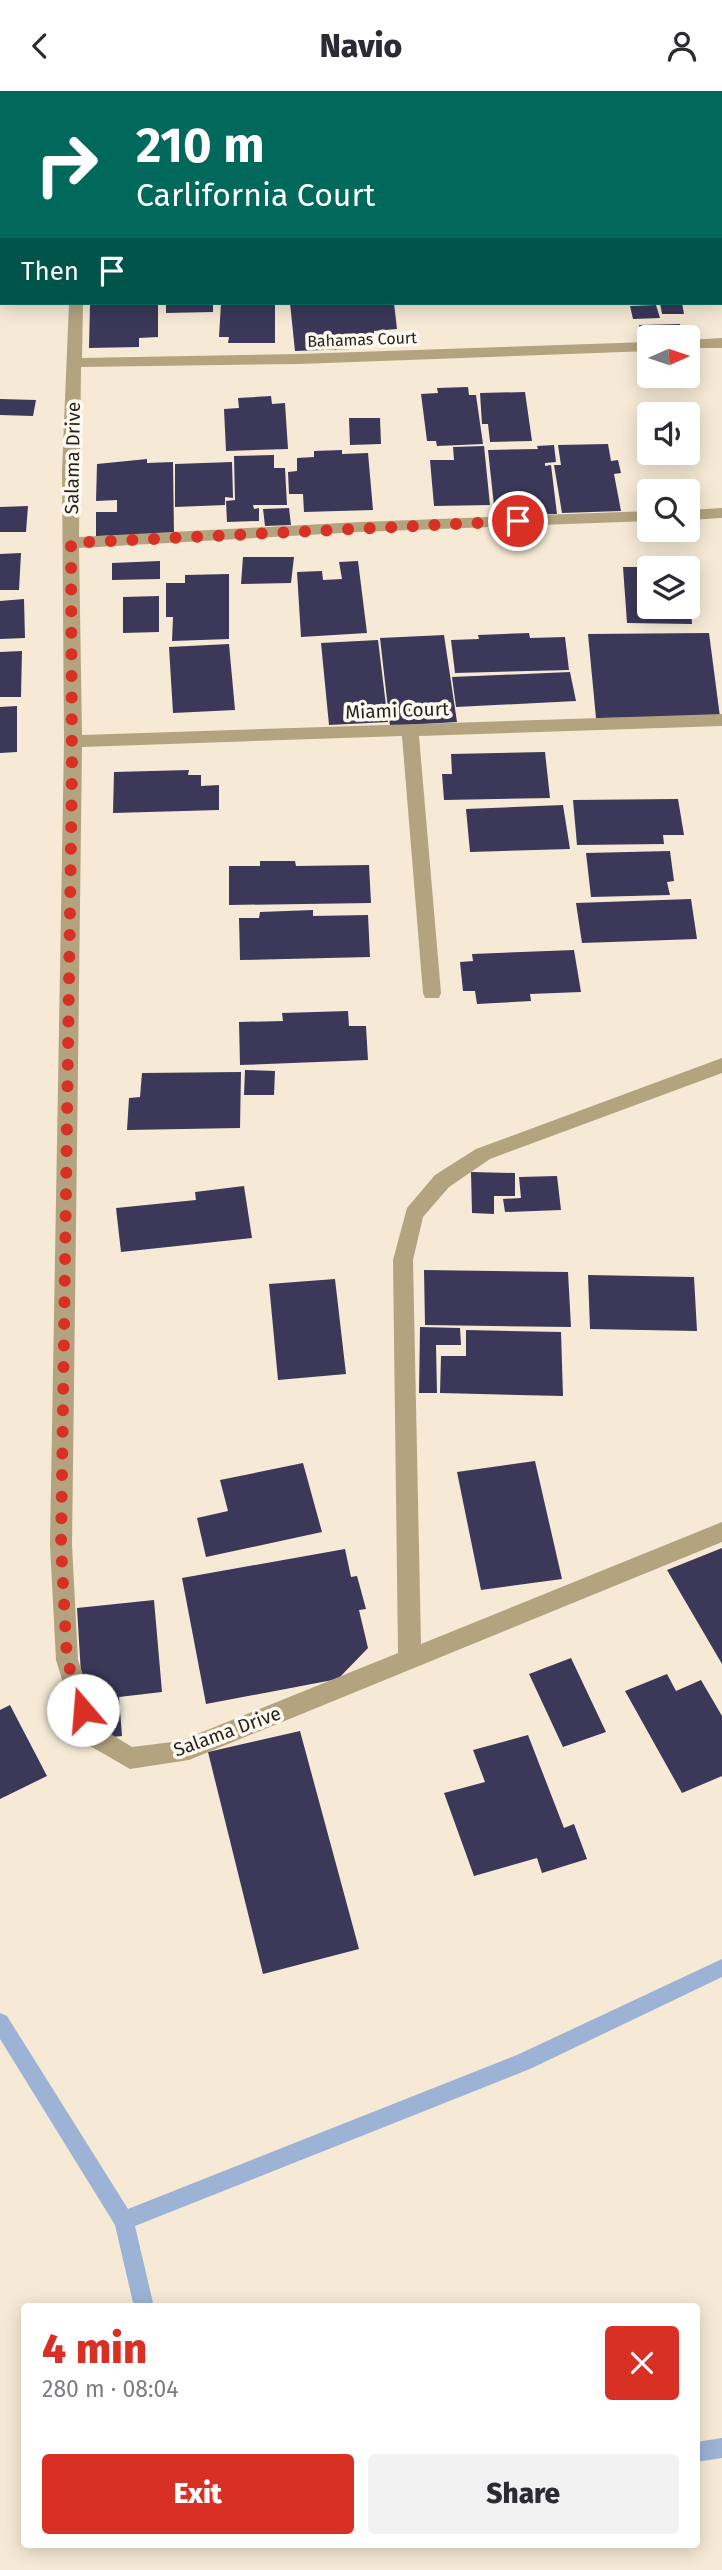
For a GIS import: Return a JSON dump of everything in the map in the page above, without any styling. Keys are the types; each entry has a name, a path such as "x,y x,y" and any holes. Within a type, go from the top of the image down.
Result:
{"street":[{"name":"Salama Drive","path":"76,305 70,471 72,741 61,1545 67,1660 91,1735 130,1758 181,1752 722,1532"},
{"path":"700,344 722,343"},
{"name":"Bahamas Court","path":"75,363 637,346"},
{"path":"700,514 722,513"},
{"path":"71,543 360,527 637,516"},
{"name":"Miami Court","path":"72,741 722,720"},
{"path":"410,731 432,993"},
{"path":"410,1659 403,1260 414,1214 442,1181 483,1154 722,1065"}],"building":[{"path":"90,305 158,305 158,337 139,338 139,347 89,348"},
{"path":"166,305 213,305 213,312 166,313"},
{"path":"221,305 275,305 275,343 228,343 229,337 219,337"},
{"path":"290,305 394,305 397,329 374,331 374,337 349,338 351,349 295,351"},
{"path":"656,305 660,318 633,319 630,306"},
{"path":"660,305 682,305 684,314 662,314"},
{"path":"468,387 469,395 476,395 483,444 437,446 436,441 427,441 421,394 438,393 437,388"},
{"path":"525,392 532,441 490,442 488,424 482,424 480,393"},
{"path":"271,396 272,404 285,403 288,449 226,451 224,409 239,408 238,398"},
{"path":"0,399 36,400 33,416 0,415"},
{"path":"349,418 380,418 381,444 350,445"},
{"path":"608,444 611,461 618,460 621,473 614,474 621,511 562,513 554,465 561,465 558,445"},
{"path":"554,445 556,462 545,463 545,466 551,465 557,514 495,515 488,450 538,449 537,446"},
{"path":"484,446 490,505 434,506 430,460 454,460 453,447"},
{"path":"342,450 342,454 368,453 373,510 304,512 303,494 289,494 288,472 297,471 297,458 314,457 314,451"},
{"path":"274,455 274,468 285,468 287,505 253,505 254,509 259,508 259,521 227,522 226,501 235,500 234,456"},
{"path":"147,459 147,463 173,462 174,534 96,536 96,512 117,512 117,500 96,501 97,464"},
{"path":"232,462 233,498 225,497 225,505 175,507 175,464"},
{"path":"28,506 26,532 0,532 0,507"},
{"path":"289,508 291,525 265,526 263,509"},
{"path":"21,553 19,590 0,590 0,554"},
{"path":"243,557 294,557 291,583 241,584"},
{"path":"160,561 160,579 112,580 112,563"},
{"path":"358,561 367,633 301,637 297,572 322,571 323,580 342,579 339,562"},
{"path":"623,567 637,567 637,619 692,619 692,624 627,623"},
{"path":"229,574 229,639 172,641 173,617 166,617 166,583 185,583 185,575"},
{"path":"159,596 159,632 123,633 123,597"},
{"path":"24,599 25,638 0,639 0,601"},
{"path":"529,633 530,638 565,637 569,670 455,673 451,640 479,639 478,635"},
{"path":"709,633 720,717 596,718 588,634"},
{"path":"444,635 457,722 390,726 380,638"},
{"path":"378,640 388,722 329,725 321,643"},
{"path":"229,644 235,710 173,713 169,647"},
{"path":"22,651 21,697 0,697 0,652"},
{"path":"570,672 576,701 456,707 452,677"},
{"path":"17,706 17,752 0,753 0,707"},
{"path":"545,752 550,798 444,800 442,774 452,774 451,754"},
{"path":"189,770 188,775 201,775 201,786 219,785 219,810 113,813 114,772"},
{"path":"678,799 684,835 663,835 664,844 577,845 573,800"},
{"path":"563,805 570,849 470,852 466,809"},
{"path":"670,851 674,881 667,882 670,895 591,897 586,853"},
{"path":"260,861 295,861 296,866 369,865 371,903 229,905 229,866 260,866"},
{"path":"691,899 697,939 582,943 576,903"},
{"path":"313,910 313,916 368,915 370,957 240,960 239,918 259,918 260,912"},
{"path":"574,950 581,992 530,994 531,1001 477,1004 475,991 463,991 460,962 473,961 472,954"},
{"path":"348,1011 349,1026 366,1026 368,1060 240,1065 239,1022 283,1021 282,1013"},
{"path":"245,1070 275,1071 274,1095 244,1095"},
{"path":"241,1072 240,1128 127,1130 129,1098 140,1097 142,1073"},
{"path":"471,1172 515,1173 515,1196 494,1196 494,1214 472,1213"},
{"path":"557,1176 561,1210 505,1212 503,1199 521,1198 519,1177"},
{"path":"244,1186 252,1238 121,1252 116,1208 196,1200 195,1192"},
{"path":"424,1270 568,1272 571,1327 425,1325"},
{"path":"588,1275 694,1277 697,1331 590,1329"},
{"path":"335,1279 346,1374 278,1380 269,1284"},
{"path":"420,1327 460,1328 461,1345 436,1345 437,1393 419,1393"},
{"path":"466,1330 561,1332 563,1396 440,1393 441,1356 466,1356"},
{"path":"535,1461 562,1579 481,1590 457,1472"},
{"path":"303,1463 322,1532 206,1557 197,1518 228,1511 220,1480"},
{"path":"722,1548 722,1664 667,1570"},
{"path":"345,1549 351,1577 357,1576 366,1609 359,1610 368,1648 338,1679 206,1704 182,1578"},
{"path":"154,1600 162,1692 119,1697 122,1736 85,1740 77,1608"},
{"path":"571,1658 606,1732 563,1747 529,1674"},
{"path":"667,1674 676,1691 701,1680 722,1716 722,1776 682,1793 625,1691"},
{"path":"10,1705 47,1776 0,1799 0,1710"},
{"path":"300,1731 359,1949 263,1974 208,1752"},
{"path":"528,1735 564,1828 574,1824 587,1859 542,1873 537,1858 474,1876 444,1793 485,1782 473,1750"}],"waterway":[{"path":"124,2221 523,2062 722,1968"},
{"path":"0,2022 124,2221"},
{"path":"124,2221 143,2303"},
{"path":"700,2451 722,2448"}],"route":[{"path":"83,1710 67,1660 61,1545 72,769 71,543 518,521"}]}
